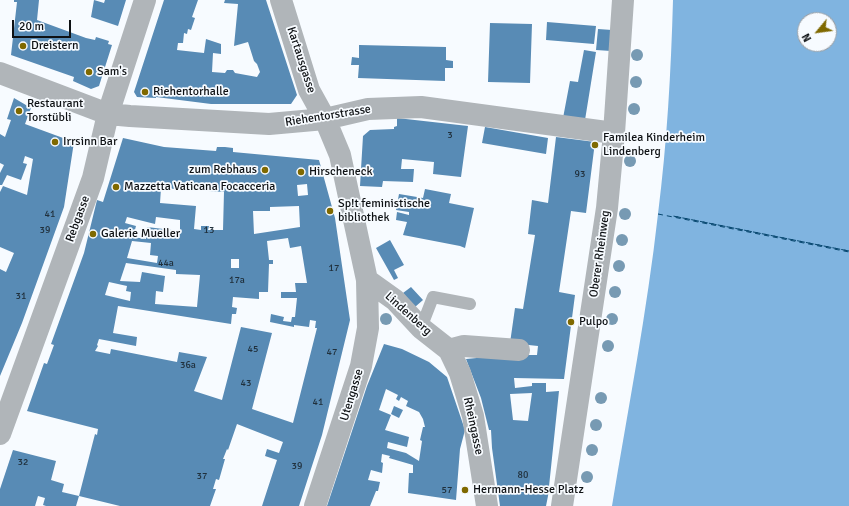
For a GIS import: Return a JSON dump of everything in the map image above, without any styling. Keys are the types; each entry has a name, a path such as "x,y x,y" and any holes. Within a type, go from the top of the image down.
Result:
{"street":[{"name":"Rebgasse","path":"0,434 93,178 108,114 145,0"},
{"name":"Kartausgasse","path":"282,0 309,90 325,119"},
{"name":"Oberer Rheinweg","path":"562,506 601,252 614,133 623,0"},
{"name":"Riehentorstrasse","path":"0,73 108,114 201,121 269,124 325,119 368,109 421,107 614,133"},
{"path":"325,119 340,155 367,280"},
{"name":"Lindenberg","path":"367,280 395,300 421,328 449,350"},
{"name":"Utengasse","path":"315,506 361,366 368,328 367,280"},
{"path":"449,350 464,346 519,350"},
{"name":"Rheingasse","path":"449,350 460,373 473,416 487,506"}],"lane":[{"path":"421,328 433,297 470,304"}],"water":[{"path":"673,0 849,0 849,506 612,506 654,251 670,81"}],"building":[{"path":"14,0 39,0 37,20 86,38 95,40 96,37 109,41 108,44 112,45 99,86 91,89 73,81 74,77 11,55 17,2 14,2"},
{"path":"94,0 104,3 105,0 126,0 118,26 91,17"},
{"path":"164,0 198,0 192,17 195,18 191,30 188,29 187,34 184,33 183,43 178,43 177,50 204,53 206,39 221,44 221,54 213,53 212,72 225,73 227,70 233,70 235,73 257,77 260,72 254,61 248,42 234,46 238,4 224,3 225,0 266,0 297,95 291,104 211,104 156,97 137,97 134,92"},
{"path":"547,22 596,26 594,44 546,40"},
{"path":"490,23 532,24 530,83 488,82"},
{"path":"598,29 612,30 611,51 596,50"},
{"path":"359,45 446,47 446,60 453,61 453,68 445,68 445,81 358,78 359,65 351,65 352,57 359,58"},
{"path":"584,50 596,52 585,120 563,118 570,81 578,82"},
{"path":"14,98 31,108 25,124 74,142 64,207 22,323 0,376 0,269 6,272 14,253 0,247 0,192 3,186 27,195 33,159 25,156 23,163 27,164 21,180 7,175 2,185 0,185 0,173 4,165 0,163 0,134 5,137 11,120 7,119"},
{"path":"397,118 468,126 461,177 433,174 434,162 402,159 401,169 414,169 413,182 383,181 382,187 360,186 363,136 370,130 394,129 394,127 397,126"},
{"path":"485,127 548,138 546,154 482,143"},
{"path":"556,137 595,142 586,213 571,211 559,292 575,295 564,379 514,378 515,388 532,386 532,383 546,383 546,392 559,391 546,506 500,506 491,430 489,430 481,398 466,359 509,355 537,355 538,346 510,343 515,308 523,309 535,235 528,234 532,200 548,203","holes":["532,393 528,421 513,420 510,394"]},
{"path":"123,138 164,147 216,151 217,147 225,147 233,148 233,152 319,160 335,218 350,320 322,435 299,506 262,506 277,460 265,456 267,449 279,453 283,442 237,424 228,450 227,449 223,459 225,459 219,480 216,479 213,489 216,489 210,506 120,506 79,496 95,434 97,435 98,429 27,411 44,363 47,364 54,345 51,344 84,253 97,200 103,202","holes":["307,184 308,195 298,196 297,185","161,188 224,192 223,230 208,230 209,226 201,226 201,230 194,229 196,206 160,203","299,206 300,227 254,234 253,211 270,211 270,207","127,217 155,224 156,217 180,220 180,231 147,227 146,239 133,237 136,226 125,223","288,238 290,248 301,246 307,283 295,283 296,292 281,292 281,298 297,298 295,317 292,317 291,322 283,321 284,317 271,314 270,322 294,327 294,325 309,327 310,320 316,321 315,328 317,328 293,423 252,409 272,333 241,327 222,400 194,391 207,357 179,352 177,362 111,349 110,354 95,351 98,346 99,339 136,346 137,337 113,333 118,306 231,324 232,314 236,314 237,308 232,307 233,297 259,299 259,292 268,292 269,264 273,264 273,260 269,260 267,241","132,241 151,243 150,255 158,256 157,263 127,258","231,259 239,259 239,268 231,268","126,263 176,270 176,274 200,275 197,307 155,304 156,291 163,292 165,276 142,272 140,282 120,281","109,282 127,286 126,291 131,292 130,301 105,295"]},
{"path":"425,189 451,194 449,203 474,208 465,248 403,235 407,222 396,220 397,212 409,215 409,212 396,210 399,194 423,198"},
{"path":"390,240 404,265 394,270 398,278 394,280 376,248"},
{"path":"411,287 423,300 415,307 403,293"},
{"path":"384,344 402,349 429,362 447,377 465,430 460,449 456,500 408,493 409,473 413,473 413,465 389,458 390,456 382,454 382,473 371,470 368,480 380,482 378,491 376,491 370,506 327,506 367,386","holes":["386,389 398,395 396,399 399,401 401,397 408,401 406,406 419,412 423,419 425,427 423,427 420,440 422,441 419,461 406,453 387,448 388,442 407,447 409,437 385,430 391,415 379,410"]},
{"path":"394,406 403,410 399,418 391,414"},
{"path":"13,450 56,461 51,480 64,484 62,492 79,496 76,506 46,506 43,505 45,498 38,496 35,506 0,506 0,489"}],"ferry route":[{"path":"658,214 849,252"},
{"path":"849,251 673,216 849,251"}],"place":[{"name":"Dreistern","path":"23,46"},
{"name":"Sam's","path":"89,72"},
{"name":"Riehentorhalle","path":"145,92"},
{"name":"Restaurant Torstübli","path":"19,111"},
{"name":"Irrsinn Bar","path":"55,142"},
{"name":"Familea Kinderheim Lindenberg","path":"595,145"},
{"name":"zum Rebhaus","path":"265,170"},
{"name":"Hirscheneck","path":"301,172"},
{"name":"Mazzetta Vaticana Focacceria","path":"116,187"},
{"name":"Sp!t feministische bibliothek","path":"330,211"},
{"name":"Galerie Mueller","path":"93,234"},
{"name":"Pulpo","path":"571,322"},
{"name":"Hermann-Hesse Platz","path":"465,490"}]}
